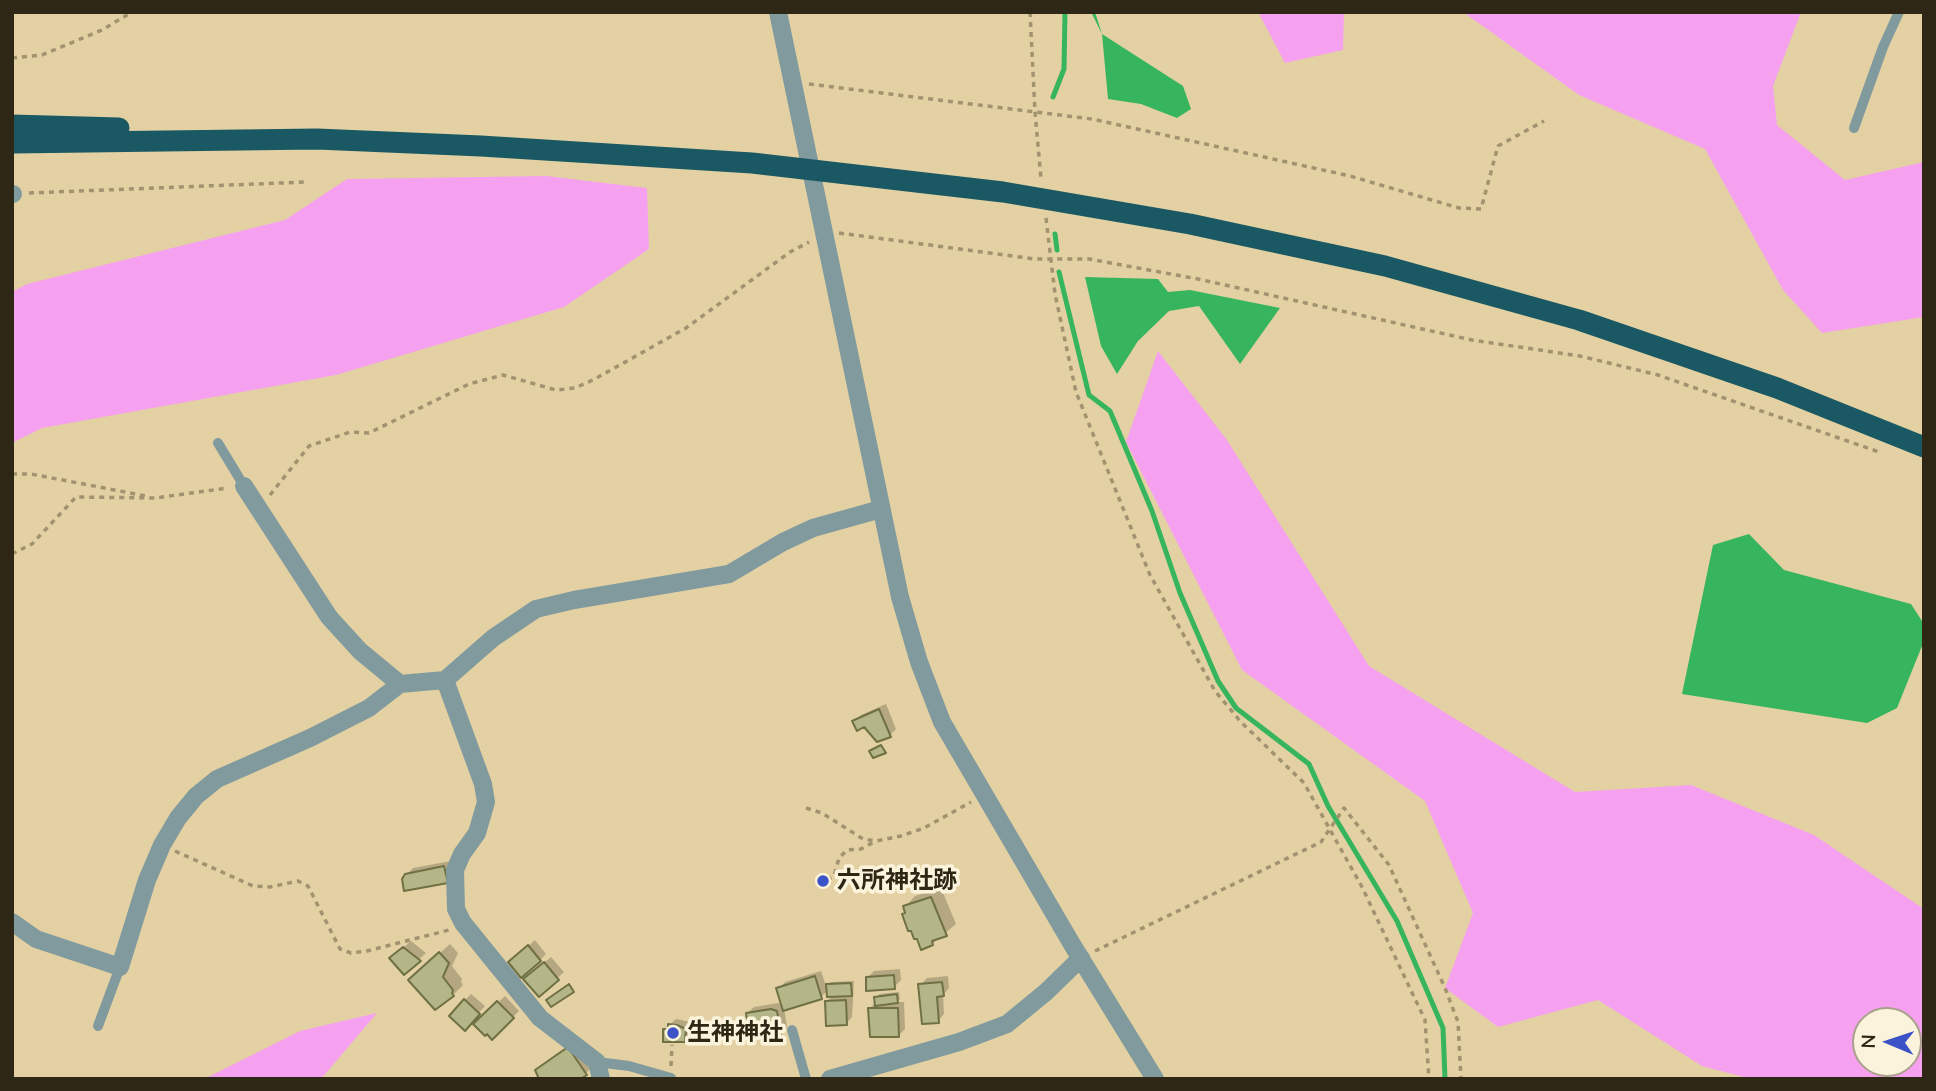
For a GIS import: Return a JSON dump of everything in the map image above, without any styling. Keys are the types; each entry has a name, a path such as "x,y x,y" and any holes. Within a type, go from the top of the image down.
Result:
{"highway":[{"path":"12,125 204,131 752,163 1003,192 1189,224 1385,267 1579,320 1777,388 1924,447"},
{"path":"12,143 317,139"},
{"path":"12,151 481,146"}],"street":[{"path":"778,12 900,597 919,662 942,722 1081,958 1156,1079"},
{"path":"244,486 329,617 359,651 400,684"},
{"path":"12,922 36,939 120,967 146,880 162,845 195,796 216,779 310,738 357,714 400,684 445,680 493,638 536,609 729,574 783,542 813,528 881,509"},
{"path":"445,680 483,784 486,802 477,833 462,854 455,870 456,909 463,923 540,1018 599,1070"},
{"path":"830,1079 959,1042 1007,1024 1081,958"}],"lane":[{"path":"1854,128 1883,47 1899,12"},
{"path":"218,443 244,486"},
{"path":"98,1026 120,967"},
{"path":"792,1030 806,1079"},
{"path":"599,1070 629,1066 671,1077"}],"path":[{"path":"12,58 42,55 102,30 132,12"},
{"path":"1030,12 1034,112 1041,179"},
{"path":"793,82 1092,119 1350,176 1459,208 1480,209 1498,146 1544,121"},
{"path":"13,194 306,182"},
{"path":"1044,206 1050,259 1076,392 1150,575 1215,691 1241,722 1304,782 1362,887 1424,1020 1429,1079"},
{"path":"260,509 309,446 350,432 369,433 469,384 488,378 503,375 556,390 575,388 686,328 790,252 824,233 844,233 1050,259 1089,259 1198,279 1472,340 1580,356 1658,375 1888,455"},
{"path":"12,474 31,474 155,498"},
{"path":"12,554 32,544 76,497 155,498 244,486"},
{"path":"827,880 834,877 839,858 848,850 861,849 876,841 924,828 986,795"},
{"path":"806,808 822,813 863,839 876,841"},
{"path":"1081,958 1321,842 1345,808 1388,865 1445,988 1458,1022 1461,1079"},
{"path":"162,845 253,886 270,887 298,881 308,886 340,949 351,953 441,934 463,923"}],"shaded area":[{"path":"1091,12 1095,12 1102,34"},
{"path":"1258,12 1344,12 1343,50 1285,63"},
{"path":"1463,12 1801,12 1773,86 1777,125 1845,180 1924,162 1924,317 1822,333 1783,290 1705,149 1579,95"},
{"path":"1102,34 1183,86 1191,109 1177,118 1141,104 1108,99"},
{"path":"546,176 647,188 649,249 564,307 336,375 42,428 12,443 12,292 27,284 285,220 347,179"},
{"path":"1085,277 1158,279 1168,292 1190,290 1280,308 1240,364 1199,306 1169,311 1138,341 1117,374 1101,346"},
{"path":"1158,351 1227,440 1369,666 1575,792 1691,785 1814,835 1924,909 1924,1079 1751,1079 1702,1066 1598,1000 1498,1027 1445,988 1473,913 1425,801 1242,670 1126,442"},
{"path":"1749,534 1784,570 1911,604 1924,624 1924,641 1897,708 1867,723 1682,694 1713,545"},
{"path":"377,1013 321,1079 204,1079 300,1031"}],"building":[{"path":"879,709 891,737 877,742 864,727 857,731 852,721"},
{"path":"881,745 886,753 873,758 869,751"},
{"path":"444,866 448,883 404,891 402,879 405,874"},
{"path":"931,897 947,936 932,941 933,945 921,950 917,939 908,931 902,914 905,913 903,906"},
{"path":"528,945 541,961 521,978 508,962"},
{"path":"403,947 421,961 404,975 389,958"},
{"path":"439,952 449,963 443,977 453,990 454,996 435,1010 408,980"},
{"path":"544,962 559,980 539,997 523,979"},
{"path":"894,975 895,989 866,991 866,977"},
{"path":"815,976 822,999 783,1011 776,988"},
{"path":"942,982 944,996 937,997 939,1023 922,1024 918,984"},
{"path":"851,983 852,996 827,997 826,984"},
{"path":"569,984 574,992 551,1007 546,1000"},
{"path":"897,994 898,1003 875,1006 874,997"},
{"path":"464,999 480,1014 465,1031 449,1016"},
{"path":"846,1000 847,1025 826,1026 825,1001"},
{"path":"497,1001 514,1018 492,1040 473,1024"},
{"path":"868,1008 898,1008 899,1037 870,1037"},
{"path":"771,1009 777,1011 781,1035 761,1039 760,1034 749,1035 746,1013"},
{"path":"668,1024 686,1029 685,1042 663,1042 663,1029 668,1029"},
{"path":"568,1047 587,1075 580,1079 539,1079 535,1070"}],"waterway":[{"path":"1053,97 1064,69 1065,12"},
{"path":"1055,234 1057,250"},
{"path":"1059,272 1089,395 1110,411 1152,511 1180,593 1218,681 1236,708 1309,764 1328,806 1397,921 1443,1028 1445,1079"}],"place":[{"name":"六所神社跡","path":"823,881"},
{"name":"生神神社","path":"673,1033"}]}
